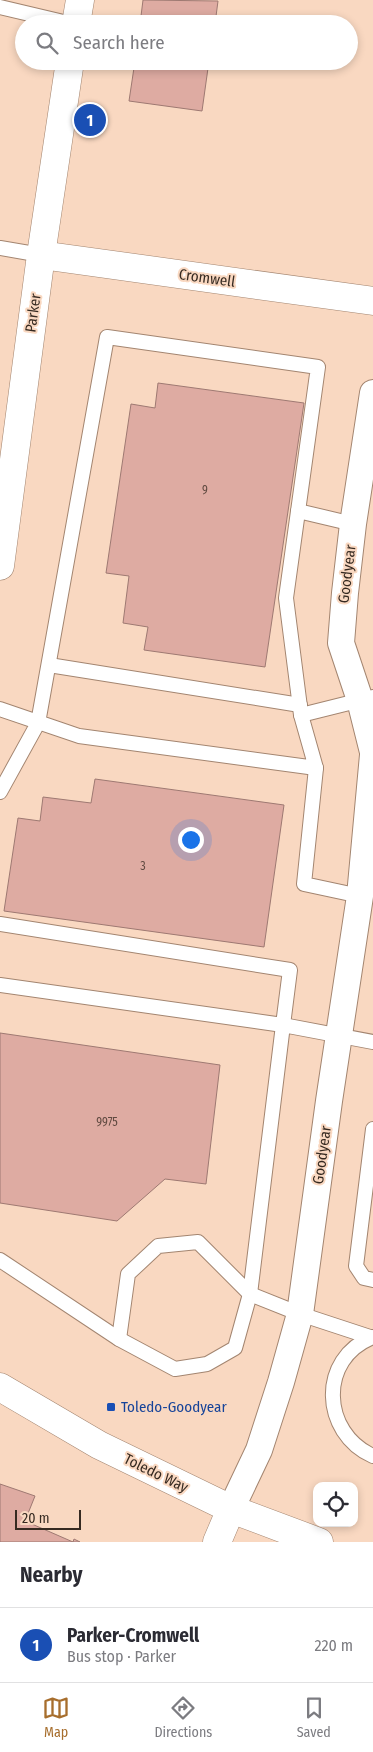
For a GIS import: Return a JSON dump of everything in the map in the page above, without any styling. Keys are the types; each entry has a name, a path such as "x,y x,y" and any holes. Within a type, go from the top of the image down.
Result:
{"street":[{"path":"78,15 80,0"},
{"name":"Parker","path":"0,566 41,255 69,70"},
{"name":"Cromwell","path":"41,255 373,301"},
{"name":"Goodyear","path":"217,1542 259,1450 300,1314 360,896 373,754 367,699 341,643 353,524 373,392"},
{"name":"Toledo Way","path":"0,1387 99,1445 231,1509 319,1542"}],"lane":[{"path":"0,7 34,15"},
{"path":"0,248 41,255"},
{"path":"0,792 38,723 106,337 318,367 286,598 301,710 316,768 304,884 360,896"},
{"path":"298,511 353,524"},
{"path":"49,665 301,710 367,699"},
{"path":"0,709 79,736 316,768"},
{"path":"0,924 290,970 250,1294 235,1348 207,1364 175,1369 119,1339 0,1260"},
{"path":"0,985 283,1025 373,1042"},
{"path":"373,1129 356,1266 364,1278 373,1280"},
{"path":"119,1339 128,1274 158,1246 198,1242 250,1294 300,1314 372,1337"},
{"path":"372,1337 353,1349 339,1366 333,1386 333,1407 340,1428 353,1444 373,1456"}],"building":[{"path":"143,0 218,1 216,15 141,15"},
{"path":"134,70 208,70 202,111 129,101"},
{"path":"158,383 304,403 265,667 144,650 148,627 123,623 129,576 106,573 131,404 155,408"},
{"path":"95,779 284,805 264,947 4,911 18,818 40,821 43,797 91,803"},
{"path":"0,1033 220,1065 206,1184 165,1179 117,1221 0,1203"},
{"path":"0,1484 35,1496 25,1521 73,1542 0,1542"}],"place":[{"name":"Parker-Cromwell","path":"90,120"},
{"name":"Toledo-Goodyear","path":"111,1407"}]}
